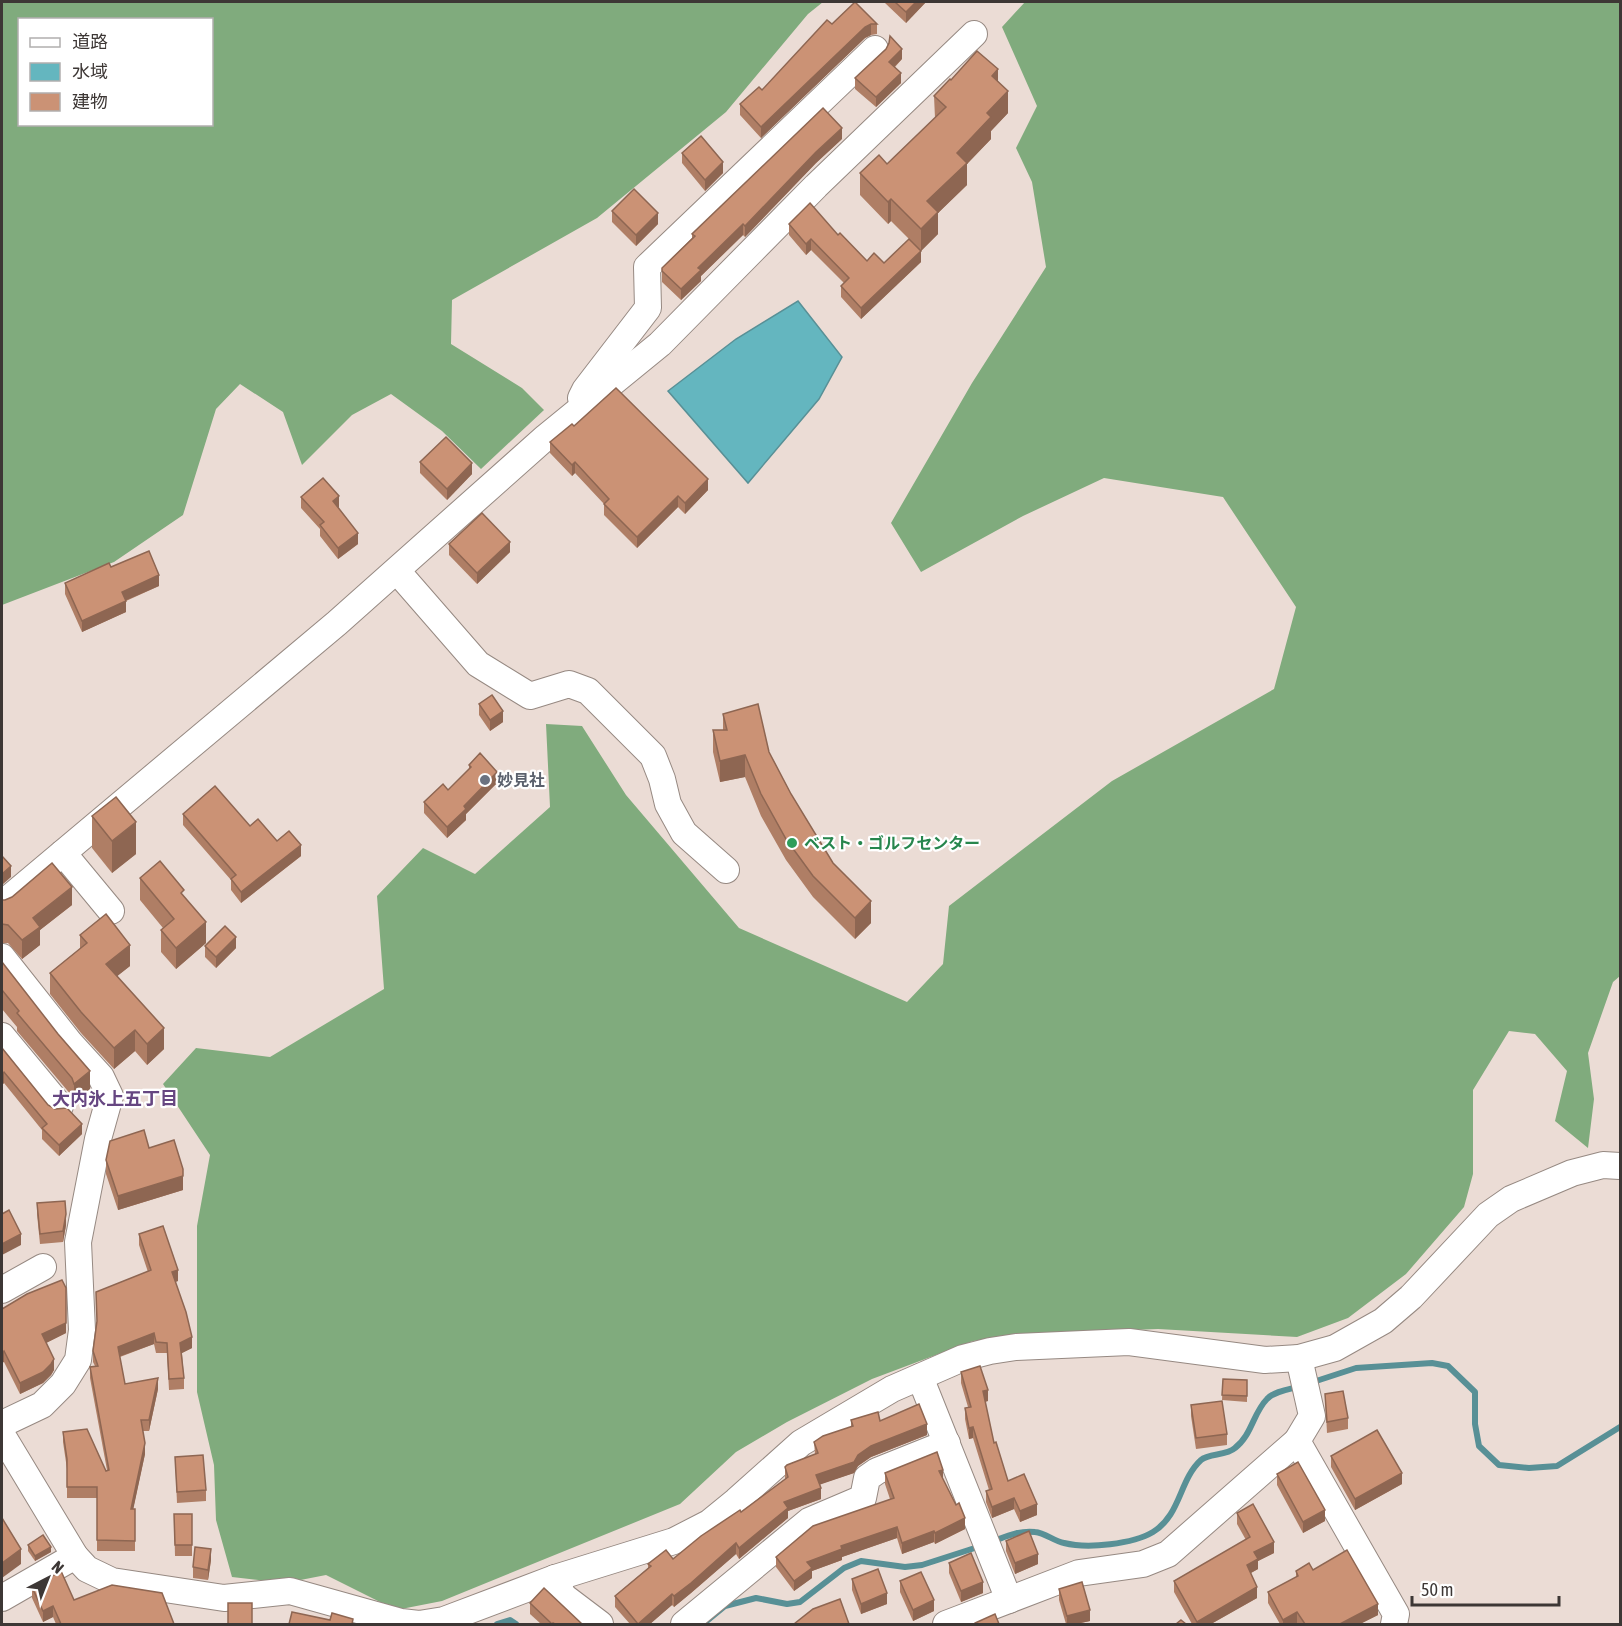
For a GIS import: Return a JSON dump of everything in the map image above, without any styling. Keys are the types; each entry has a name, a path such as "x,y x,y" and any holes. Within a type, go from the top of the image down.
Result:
{"street":[{"path":"2,904 397,571 546,437 660,344 816,186 974,34"},
{"path":"576,413 585,390 648,308 647,267 875,49"},
{"path":"397,571 478,664 530,696 569,684 588,690 653,756 668,804 684,833 726,870"},
{"path":"63,853 111,911"},
{"path":"2,957 70,1043 101,1077 110,1096 98,1139 78,1242 81,1330 78,1360 63,1384 42,1405 2,1424"},
{"path":"5,1029 28,1080 60,1106"},
{"path":"2,1435 75,1556 87,1569 112,1581 224,1598 290,1591 401,1622 419,1624 469,1618 555,1578 674,1541 709,1523 801,1443 892,1389 963,1358 1016,1347 1129,1342 1265,1360 1299,1358 1335,1348 1383,1321 1412,1297 1488,1215 1511,1199 1572,1173 1603,1165 1620,1166"},
{"path":"2,1290 43,1267"},
{"path":"946,1624 1079,1573 1143,1564 1168,1554 1297,1441 1312,1416 1299,1358"},
{"path":"920,1377 1009,1600"},
{"path":"1297,1441 1396,1614 1394,1624"},
{"path":"684,1624 809,1521 863,1498 867,1478 877,1470 947,1443"},
{"path":"2,1598 75,1556"},
{"path":"555,1578 563,1596 600,1624"}],"green space":[{"path":"2,2 823,2 808,14 726,112 597,218 452,300 451,344 522,388 544,410 481,469 442,431 391,394 352,415 302,465 283,412 240,384 216,409 183,515 114,562 2,605"},
{"path":"1025,2 1620,2 1620,976 1613,982 1588,1053 1594,1099 1588,1148 1555,1121 1567,1071 1535,1034 1509,1031 1473,1090 1473,1174 1464,1207 1406,1274 1348,1318 1297,1337 1158,1329 1077,1332 973,1341 872,1379 787,1422 736,1452 680,1504 442,1601 396,1610 326,1575 285,1583 232,1577 216,1520 214,1465 197,1392 197,1226 210,1155 163,1084 196,1048 270,1057 384,989 377,896 423,848 475,874 550,807 546,724 582,726 626,795 739,928 907,1002 943,964 949,906 1112,781 1274,689 1296,607 1223,497 1104,478 1023,516 921,572 891,523 972,383 1046,267 1032,182 1016,148 1037,106 1002,27"}],"water":[{"path":"798,301 842,357 819,399 748,483 668,391 736,339"}],"building":[{"path":"855,2 877,24 865,27 761,127 740,104 759,87 762,90 827,20 832,24"},
{"path":"895,2 916,2 906,12"},
{"path":"890,36 902,49 889,62 901,73 876,97 855,78 886,49"},
{"path":"977,51 998,69 992,76 1008,91 987,113 991,117 957,153 967,163 927,201 938,212 921,229 891,199 888,202 860,173 879,155 887,164 946,107 934,96"},
{"path":"823,108 842,128 745,226 743,224 698,268 701,270 681,289 662,271 662,268 695,236 692,234"},
{"path":"701,136 723,162 705,180 682,153"},
{"path":"634,189 658,213 636,235 612,211"},
{"path":"810,203 838,235 840,233 867,261 874,253 884,263 909,239 921,251 861,308 841,286 849,278 811,239 806,244 789,224"},
{"path":"616,388 708,479 685,503 678,496 637,537 604,504 609,499 575,462 572,465 550,442 572,424 574,426"},
{"path":"446,437 472,463 447,489 420,462"},
{"path":"323,478 339,496 333,501 358,533 338,548 320,525 324,522 301,497"},
{"path":"482,513 510,542 477,573 449,544"},
{"path":"149,551 159,575 122,592 126,601 82,621 65,583 109,563 111,567"},
{"path":"492,695 503,711 490,720 479,704"},
{"path":"758,704 769,752 791,794 833,863 871,901 855,918 813,876 786,839 761,794 745,755 720,761 713,730 727,730 723,714"},
{"path":"480,753 497,772 464,806 466,809 447,827 424,802 443,784 448,790 471,767 469,765"},
{"path":"215,786 250,826 258,819 277,841 289,831 301,845 241,892 231,879 236,875 183,814"},
{"path":"116,797 136,822 112,841 92,816"},
{"path":"2,856 11,866 2,874"},
{"path":"160,861 184,890 181,893 206,922 176,948 161,930 174,919 140,878"},
{"path":"52,863 72,887 33,918 40,927 22,940 8,925 2,924 2,900 12,897"},
{"path":"106,914 130,945 106,964 164,1028 147,1044 135,1030 114,1048 50,973 87,943 80,935"},
{"path":"225,926 236,937 216,957 205,946"},
{"path":"2,962 90,1071 74,1084 72,1078 17,1013 19,1011 2,990"},
{"path":"2,1048 48,1105 55,1109 67,1108 82,1124 59,1145 42,1128 47,1124 4,1072 2,1074"},
{"path":"144,1130 149,1148 174,1140 183,1176 118,1196 106,1160 110,1141"},
{"path":"65,1201 66,1214 63,1231 40,1234 37,1203"},
{"path":"9,1210 21,1234 2,1244 2,1214"},
{"path":"163,1226 178,1270 172,1272 192,1337 180,1343 184,1378 169,1379 167,1343 156,1342 154,1333 118,1347 125,1384 158,1378 149,1420 141,1420 145,1443 131,1509 135,1509 135,1541 97,1540 97,1487 67,1487 67,1459 63,1432 87,1429 106,1471 109,1470 90,1367 98,1366 93,1351 97,1321 96,1292 151,1270 139,1234"},
{"path":"62,1280 66,1288 66,1323 42,1334 54,1359 43,1372 20,1383 4,1351 2,1353 2,1309 27,1294"},
{"path":"980,1366 988,1390 983,1391 994,1443 996,1442 1008,1481 1024,1474 1037,1504 1020,1511 1014,1498 992,1507 986,1491 992,1489 973,1427 969,1428 965,1408 971,1407 961,1372"},
{"path":"1223,1379 1247,1380 1247,1396 1222,1395"},
{"path":"1343,1391 1348,1418 1327,1422 1325,1394"},
{"path":"1222,1401 1227,1434 1196,1438 1191,1405"},
{"path":"919,1404 927,1424 871,1446 858,1455 854,1462 816,1475 821,1488 784,1502 788,1508 739,1548 736,1543 691,1583 674,1596 672,1594 638,1624 615,1596 651,1566 648,1564 666,1550 673,1559 701,1536 740,1510 741,1512 788,1477 785,1467 818,1453 814,1442 823,1436 853,1426 851,1420 878,1412 880,1421"},
{"path":"1377,1430 1402,1473 1355,1499 1331,1456"},
{"path":"937,1452 943,1470 939,1471 956,1505 959,1503 965,1518 935,1533 934,1531 902,1543 897,1527 841,1546 842,1549 807,1562 812,1568 794,1581 776,1557 813,1526 894,1498 885,1473"},
{"path":"203,1455 206,1490 177,1492 175,1457"},
{"path":"1298,1462 1325,1510 1303,1522 1277,1474"},
{"path":"1253,1504 1274,1542 1254,1552 1258,1559 1247,1565 1257,1587 1197,1622 1174,1581 1250,1537 1237,1513"},
{"path":"174,1514 192,1514 192,1545 175,1545"},
{"path":"2,1518 21,1549 2,1563"},
{"path":"1029,1531 1038,1554 1015,1563 1006,1541"},
{"path":"43,1535 51,1547 35,1556 28,1545"},
{"path":"195,1547 211,1549 208,1570 193,1567"},
{"path":"1347,1550 1378,1604 1340,1624 1305,1624 1297,1612 1283,1620 1268,1592 1298,1576 1296,1571 1309,1563 1313,1570"},
{"path":"971,1553 983,1582 961,1591 949,1563"},
{"path":"878,1569 887,1593 861,1604 852,1579"},
{"path":"61,1571 74,1600 112,1585 162,1593 174,1624 61,1624 53,1606 43,1611 32,1587"},
{"path":"921,1572 934,1600 913,1610 900,1581"},
{"path":"1082,1582 1090,1610 1067,1616 1059,1589"},
{"path":"544,1588 582,1624 552,1624 530,1603"},
{"path":"840,1599 849,1624 794,1624 813,1609"},
{"path":"228,1603 252,1603 252,1624 228,1624"},
{"path":"292,1612 330,1620 332,1613 353,1619 352,1624 289,1624"},
{"path":"995,1614 999,1624 975,1624 975,1623"}],"waterway":[{"path":"1310,1383 1356,1368 1432,1363 1448,1366 1475,1392 1475,1424 1479,1446 1499,1465 1529,1468 1557,1466 1620,1427"},
{"path":"991,1542 1012,1534 1035,1532 1064,1543 1085,1546 1134,1540 1153,1532 1169,1516 1188,1477 1201,1460 1208,1456 1231,1451 1241,1443 1258,1411 1270,1396 1301,1386"},
{"path":"703,1624 725,1606 756,1598 787,1604 800,1602 844,1568 861,1561 905,1567 922,1565 981,1546"},
{"path":"497,1624 510,1620 516,1624"}],"place":[{"name":"妙見社","path":"485,780"},
{"name":"ベスト・ゴルフセンター","path":"792,843"}],"district":[{"name":"大内氷上五丁目","path":"115,1099"}]}
